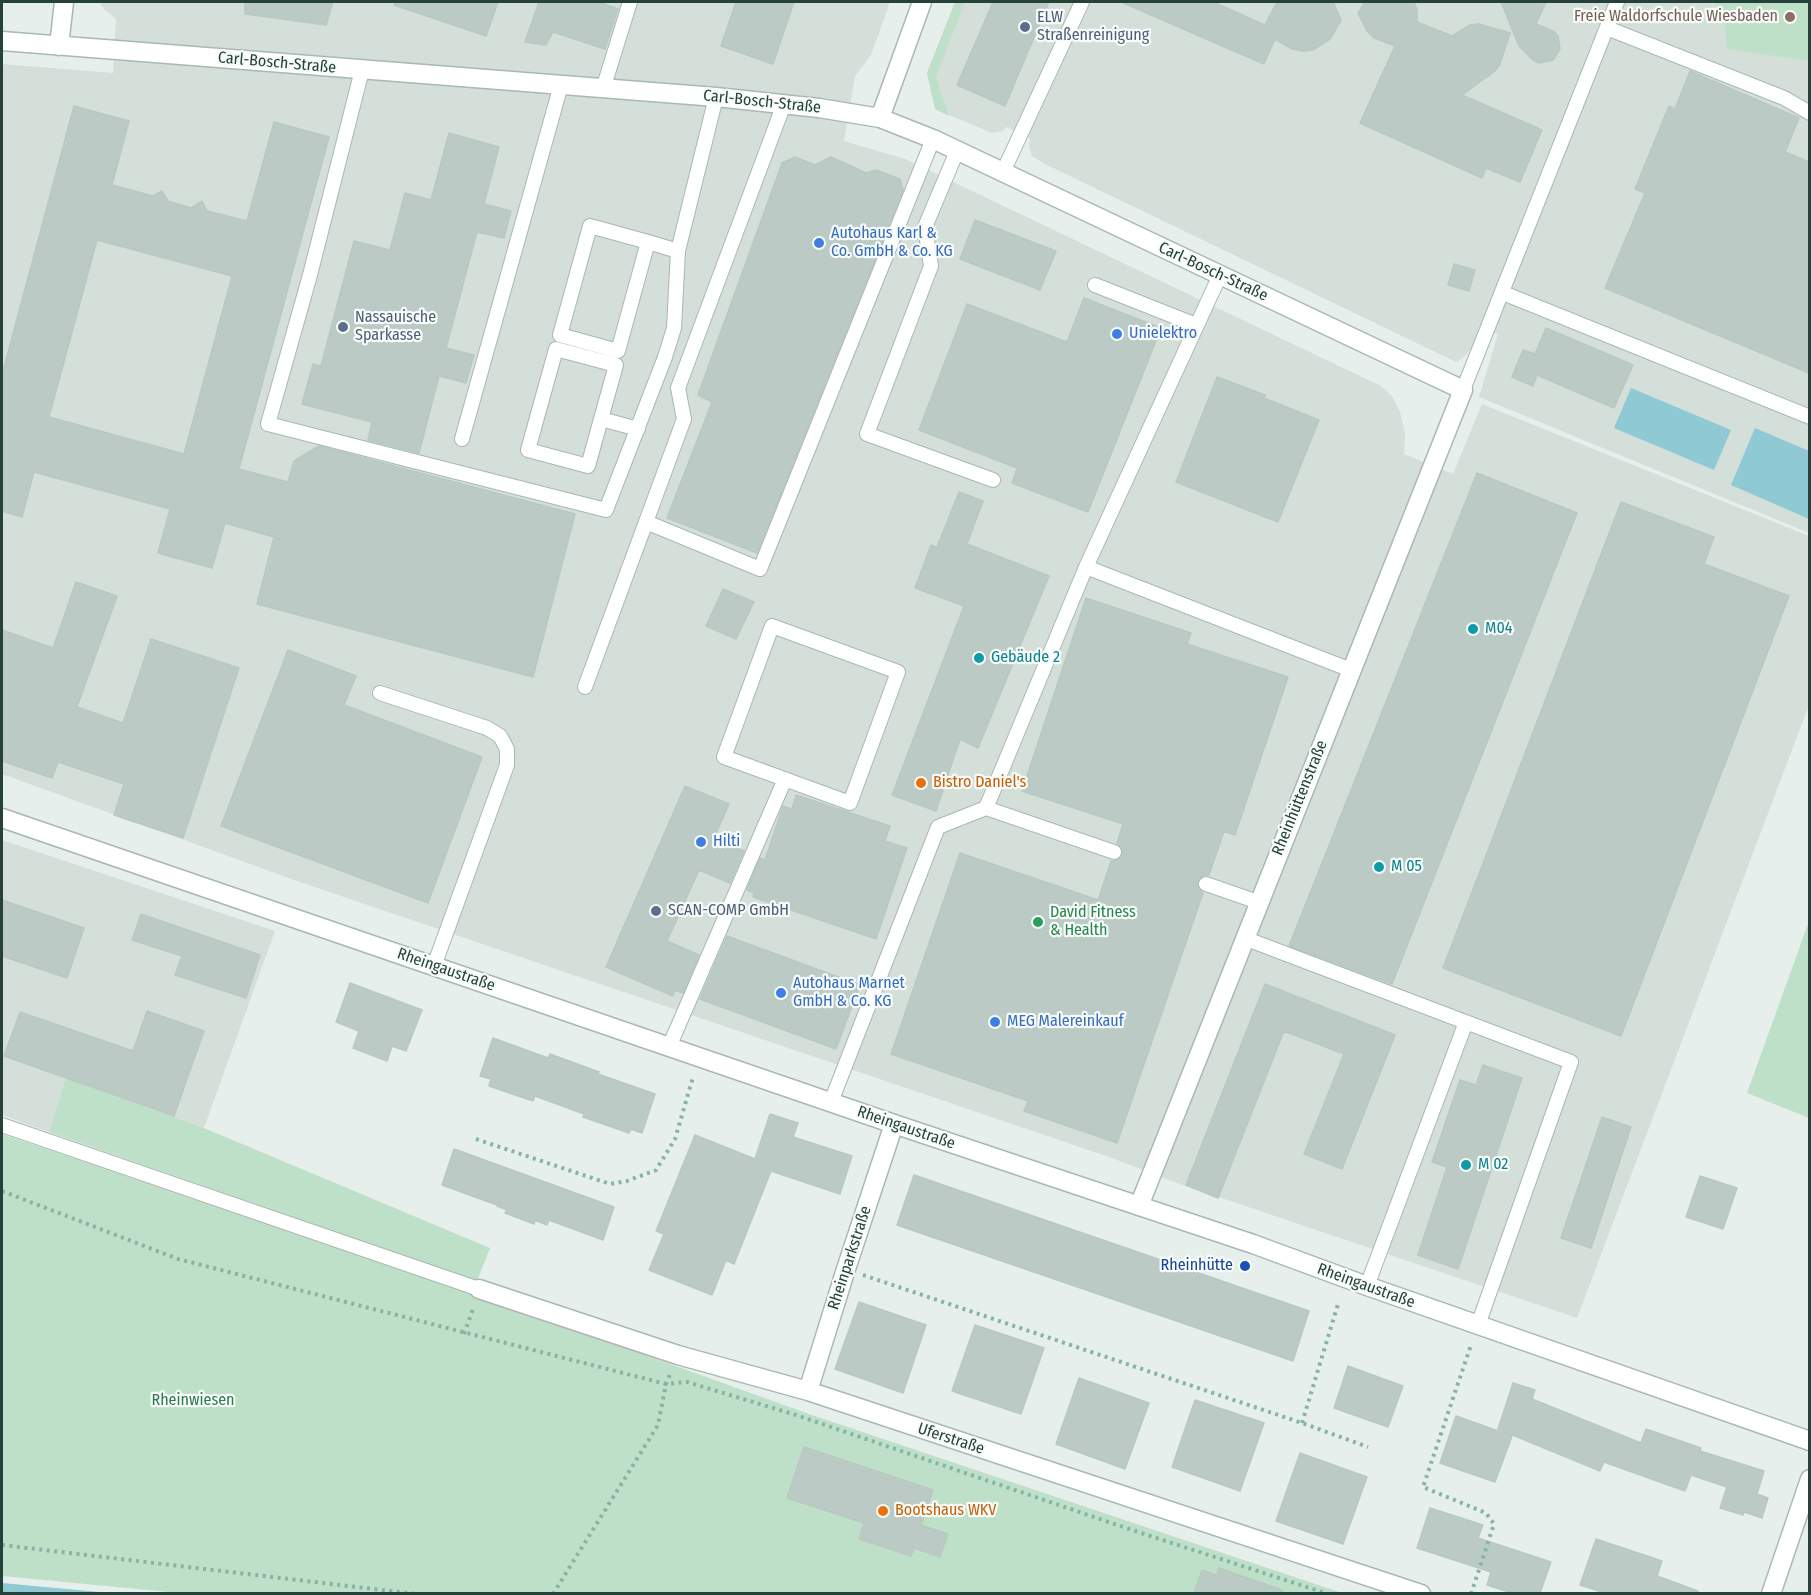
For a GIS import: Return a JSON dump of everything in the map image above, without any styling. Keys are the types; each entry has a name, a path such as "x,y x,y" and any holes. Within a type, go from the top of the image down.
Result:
{"street":[{"path":"59,46 64,2"},
{"path":"880,118 922,2"},
{"name":"Carl-Bosch-Straße","path":"2,41 716,97 880,118 933,139 1463,390"},
{"name":"Rheinhüttenstraße","path":"1138,1206 1463,390"},
{"name":"Rheingaustraße","path":"2,818 894,1124 1253,1244 1366,1287 1809,1441"},
{"name":"Rheinparkstraße","path":"808,1391 894,1124"},
{"name":"Uferstraße","path":"479,1289 678,1355 808,1391 1421,1593"},
{"path":"1771,1593 1809,1479"}],"lane":[{"path":"603,88 630,2"},
{"path":"1003,172 1082,2"},
{"path":"1463,390 1617,2"},
{"path":"1607,28 1784,98 1809,113"},
{"path":"362,70 310,275 268,424 606,510 674,328 678,251 716,97"},
{"path":"462,439 561,85"},
{"path":"585,687 684,419 678,388 784,104"},
{"path":"646,522 760,569 933,139"},
{"path":"957,151 926,228 931,266 867,434 993,480"},
{"path":"648,242 618,351 560,335 590,226 648,242 678,251"},
{"path":"986,808 1086,567 1220,275"},
{"path":"1095,285 1196,325"},
{"path":"1503,293 1809,417"},
{"path":"556,348 616,365 601,419 588,466 528,450 556,348"},
{"path":"601,419 638,429"},
{"path":"1086,567 1351,670"},
{"path":"772,626 898,672 850,803 785,779 724,757 772,626"},
{"path":"380,693 487,728 500,736 507,749 507,765 434,966"},
{"path":"669,1047 785,779"},
{"path":"831,1102 938,827 986,808 1114,852"},
{"path":"1206,884 1258,902"},
{"path":"1244,938 1571,1062 1478,1325"},
{"path":"1366,1287 1466,1022"},
{"path":"2,1125 479,1289"}],"path":[{"path":"476,1139 610,1184 627,1181 656,1170 675,1139 693,1077"},
{"path":"2,1191 178,1259 666,1384 687,1382 796,1415 1129,1529 1328,1593"},
{"path":"846,1269 1368,1447"},
{"path":"1302,1423 1338,1304"},
{"path":"1469,1351 1423,1486 1486,1513 1494,1524 1471,1593"},
{"path":"554,1593 658,1425 666,1384"},
{"path":"2,1545 416,1593"}],"shaded area":[{"path":"99,2 890,2 871,55 855,76 844,141 905,159 1381,386 1392,396 1400,412 1405,434 1404,454 1453,474 1482,404 1809,536 1809,705 1577,1318 297,881 2,774 2,64 113,73 116,19"},
{"path":"955,2 1809,2 1809,533 1479,397 1498,334 1480,328 1472,348 1456,362 1045,164 1032,156 1029,147 1030,138 1006,127 1003,131 992,133 935,109 927,73"},
{"path":"2,840 275,931 204,1128 67,1078 49,1132 2,1115"}],"green space":[{"path":"955,2 965,2 936,77 949,116 935,109 927,73"},
{"path":"1715,2 1809,2 1809,61 1727,49 1724,15"},
{"path":"1809,921 1809,1118 1747,1093"},
{"path":"66,1078 204,1128 490,1248 477,1281 49,1132"},
{"name":"Rheinwiesen","path":"2,1134 470,1292 809,1414 1342,1593 190,1594 2,1576"}],"water":[{"path":"1631,388 1731,430 1714,470 1614,428"},
{"path":"1755,428 1809,451 1809,519 1731,485"},
{"path":"2,1583 110,1593 2,1593"}],"building":[{"path":"245,2 333,2 326,25 245,14"},
{"path":"395,2 498,2 486,36 394,5"},
{"path":"539,2 599,2 618,9 605,49 553,32 546,45 525,42"},
{"path":"736,2 794,2 773,64 721,46"},
{"path":"993,2 1049,2 1005,106 957,85"},
{"path":"1121,2 1213,2 1265,25 1277,2 1333,2 1341,20 1330,39 1313,50 1292,49 1275,39 1264,64"},
{"path":"1365,2 1414,2 1417,22 1452,36 1470,25 1479,24 1510,33 1500,64 1495,71 1462,95 1542,130 1520,182 1486,168 1482,178 1360,123 1395,46 1374,38 1367,31 1358,13"},
{"path":"1501,2 1546,2 1536,24 1553,31 1558,36 1560,49 1553,60 1539,63 1519,46"},
{"path":"1690,71 1799,118 1785,152 1809,162 1809,373 1605,288 1645,193 1635,189 1669,106 1675,109"},
{"path":"74,106 129,121 112,185 153,196 162,191 168,201 191,208 202,201 207,211 247,221 274,122 329,137 239,469 288,482 294,461 319,446 575,514 533,677 257,604 274,537 225,523 212,568 158,553 170,509 34,472 22,517 2,511 2,375","holes":["97,240 232,276 184,454 49,417"]},
{"path":"449,133 499,147 484,204 511,211 504,238 477,232 446,348 474,355 466,383 439,376 419,453 368,440 372,422 302,404 313,364 321,366 354,241 390,250 405,193 431,200"},
{"path":"795,157 815,165 831,157 866,173 876,170 900,179 903,190 757,553 667,518 712,402 698,395 782,163"},
{"path":"975,220 1056,251 1040,290 960,259"},
{"path":"1454,264 1475,270 1469,291 1448,285"},
{"path":"1084,298 1161,328 1088,512 1012,483 1017,468 919,430 967,304 1067,342"},
{"path":"1546,328 1633,365 1614,408 1537,375 1533,386 1512,377 1523,350 1535,354"},
{"path":"1217,377 1265,395 1264,398 1319,420 1278,522 1176,482"},
{"path":"1477,473 1577,513 1392,984 1289,946"},
{"name":"Gebäude 2","path":"959,492 983,501 967,544 1049,576 978,748 960,739 936,811 892,795 964,606 915,588 931,545 937,547"},
{"path":"1621,502 1714,537 1704,564 1789,596 1621,1036 1443,968"},
{"path":"76,582 117,596 77,707 123,723 151,639 239,668 183,838 114,815 124,784 58,762 52,778 2,761 2,630 53,648"},
{"path":"723,589 754,602 736,639 706,626"},
{"path":"1086,598 1191,633 1187,644 1288,677 1235,835 1224,831 1209,875 1204,875 1198,881 1197,886 1203,893 1117,1143 1024,1111 1028,1101 891,1054 960,853 1098,900 1111,861 1116,861 1122,855 1123,850 1117,843 1123,824 1022,791"},
{"path":"288,650 356,676 344,705 482,757 428,903 221,826"},
{"name":"SCAN-COMP GmbH","path":"685,786 729,804 714,838 744,851 730,883 699,870 667,941 699,955 683,993 675,990 673,996 606,967"},
{"path":"796,795 890,826 885,841 907,848 876,939 753,897 754,893 747,890 760,858 765,860 783,806 792,809"},
{"path":"2,900 84,928 67,978 2,956"},
{"path":"141,914 260,955 246,998 175,975 182,956 132,940"},
{"name":"Autohaus Marnet GmbH & Co. KG","path":"727,936 860,985 836,1049 700,999"},
{"path":"350,983 422,1010 406,1051 392,1046 387,1061 353,1048 359,1031 336,1022"},
{"path":"1265,984 1395,1035 1342,1169 1304,1154 1344,1054 1284,1031 1218,1198 1186,1185"},
{"path":"147,1011 204,1031 174,1116 4,1056 20,1012 133,1051"},
{"path":"493,1038 548,1058 550,1054 655,1094 642,1133 631,1129 629,1133 583,1117 584,1114 535,1096 533,1101 489,1086 491,1079 480,1076"},
{"name":"M 02","path":"1483,1065 1522,1078 1458,1269 1418,1255 1447,1167 1432,1162 1460,1080 1476,1085"},
{"path":"770,1114 798,1123 793,1137 852,1156 840,1194 771,1171 734,1264 726,1260 712,1295 649,1270 664,1234 656,1231 695,1135 755,1159"},
{"path":"1602,1117 1631,1127 1591,1248 1561,1238"},
{"path":"454,1149 614,1207 603,1240 549,1220 547,1225 535,1220 534,1224 505,1213 507,1210 497,1205 442,1185"},
{"path":"914,1175 1309,1311 1293,1361 897,1225"},
{"path":"1700,1176 1737,1188 1723,1229 1686,1217"},
{"path":"859,1302 926,1325 903,1393 835,1369"},
{"path":"975,1325 1044,1348 1021,1414 952,1391"},
{"path":"1348,1366 1403,1386 1388,1427 1334,1408"},
{"path":"1079,1378 1149,1403 1125,1469 1056,1444"},
{"path":"1513,1383 1535,1390 1532,1399 1641,1443 1646,1429 1701,1448 1700,1451 1764,1471 1757,1494 1768,1498 1762,1518 1720,1508 1727,1487 1691,1475 1685,1491 1604,1462 1600,1471 1498,1429"},
{"path":"1195,1400 1264,1423 1240,1491 1172,1467"},
{"path":"1456,1416 1512,1436 1495,1482 1440,1463"},
{"path":"804,1447 933,1490 921,1525 948,1534 940,1557 914,1548 911,1556 859,1539 864,1523 787,1498"},
{"path":"1300,1453 1367,1477 1343,1544 1276,1521"},
{"path":"1430,1508 1483,1525 1478,1538 1551,1562 1540,1593 1512,1593 1487,1585 1491,1572 1417,1548"},
{"path":"1596,1539 1662,1561 1657,1576 1698,1591 1698,1593 1605,1593 1580,1585"},
{"path":"1219,1568 1282,1590 1282,1593 1194,1593 1202,1570 1217,1575"}],"place":[{"name":"Freie Waldorfschule Wiesbaden","path":"1790,17"},
{"name":"ELW Straßenreinigung","path":"1025,27"},
{"name":"Autohaus Karl & Co. GmbH & Co. KG","path":"819,243"},
{"name":"Nassauische Sparkasse","path":"343,327"},
{"name":"Unielektro","path":"1117,334"},
{"name":"M04","path":"1473,629"},
{"name":"Gebäude 2","path":"979,658"},
{"name":"Bistro Daniel's","path":"921,783"},
{"name":"Hilti","path":"701,842"},
{"name":"M 05","path":"1379,867"},
{"name":"SCAN-COMP GmbH","path":"656,911"},
{"name":"David Fitness & Health","path":"1038,922"},
{"name":"Autohaus Marnet GmbH & Co. KG","path":"781,993"},
{"name":"MEG Malereinkauf","path":"995,1022"},
{"name":"M 02","path":"1466,1165"},
{"name":"Rheinhütte","path":"1245,1266"},
{"name":"Bootshaus WKV","path":"883,1511"}]}
